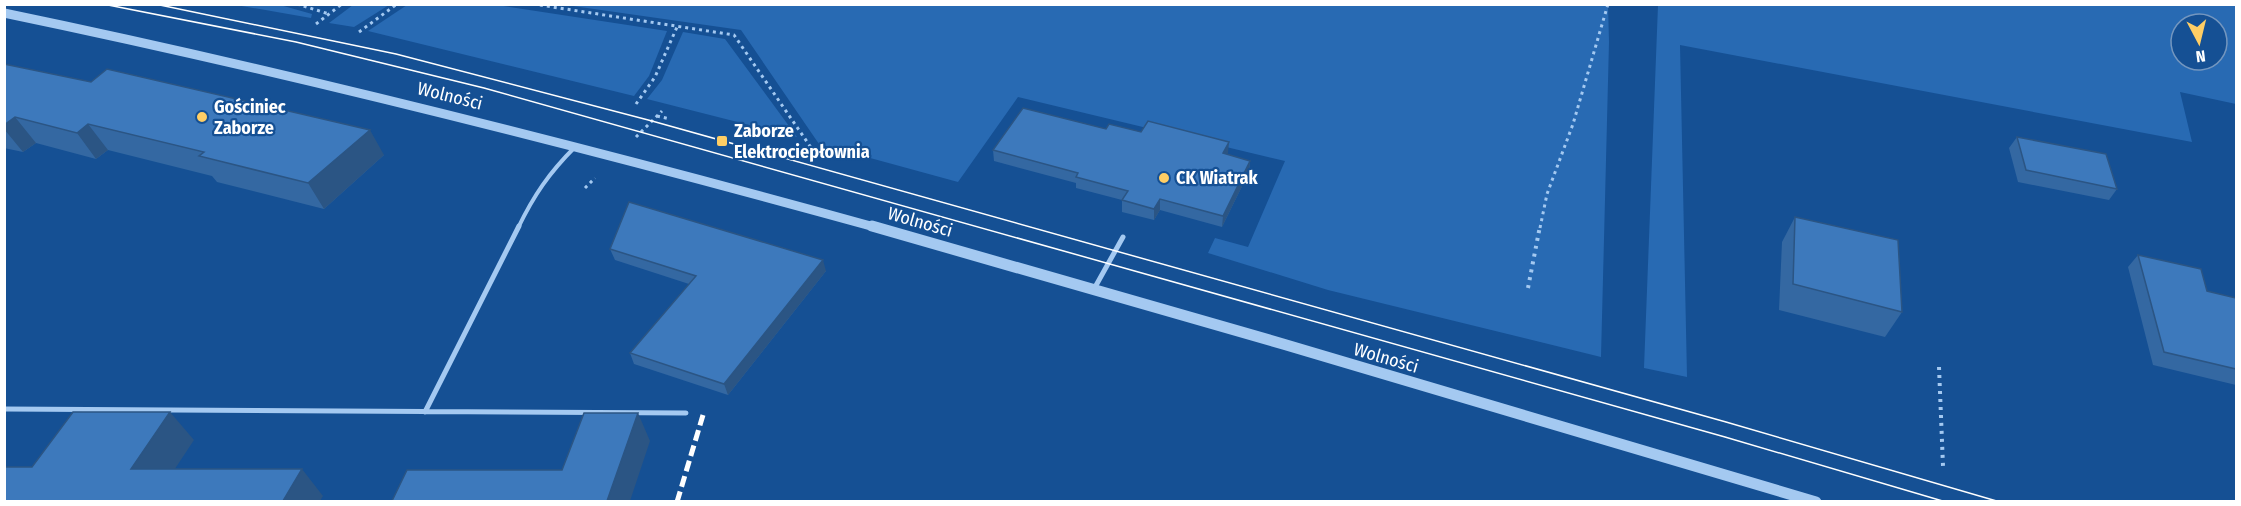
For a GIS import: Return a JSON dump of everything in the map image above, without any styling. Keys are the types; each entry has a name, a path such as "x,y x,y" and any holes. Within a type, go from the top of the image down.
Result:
{"street":[{"name":"Wolności","path":"4,13 217,57 577,146 898,232 1816,501"}],"lane":[{"path":"425,412 534,196 552,170 577,146"},
{"path":"1094,290 1124,237"},
{"path":"4,409 686,412"}],"path":[{"path":"297,4 329,14"},
{"path":"316,24 342,4"},
{"path":"359,32 397,4"},
{"path":"533,4 734,35 814,152 811,155"},
{"path":"1528,288 1546,194 1576,114 1608,4"},
{"path":"636,104 655,77 677,27"},
{"path":"657,116 670,119"},
{"path":"1939,367 1943,466"}],"shaded area":[{"path":"236,5 280,5 312,14 311,18"},
{"path":"353,5 389,5 354,27 329,23"},
{"path":"407,5 497,5 667,31 649,76 634,96 368,31"},
{"path":"566,5 1608,5 1601,357 1328,290 1208,253 1215,238 1248,247 1285,161 1018,97 958,182 819,144 741,30"},
{"path":"1658,5 2236,5 2236,104 2180,92 2192,142 1680,45 1687,377 1644,368"},
{"path":"683,32 725,39 797,137 647,99 662,80"}],"building":[{"path":"4,64 91,82 107,69 370,130 308,183 199,156 204,152 88,124 77,133 15,117 4,125"},
{"path":"1023,108 1106,129 1109,124 1141,132 1148,121 1229,142 1223,153 1250,161 1223,216 1160,199 1154,209 1122,200 1128,191 1076,177 1078,173 993,150"},
{"path":"2017,137 2106,154 2117,189 2026,170"},
{"path":"629,202 823,260 724,384 630,353 696,276 610,249"},
{"path":"1795,217 1898,240 1902,312 1793,284"},
{"path":"2138,255 2201,269 2207,291 2236,298 2236,369 2164,352"},
{"path":"73,412 170,412 131,469 302,469 283,501 4,501 4,467 32,467"},
{"path":"584,413 638,413 607,501 392,501 407,470 562,470"}],"tram line":[{"path":"103,4 296,42 484,88 1725,437 1946,502"},
{"path":"155,4 396,54 652,121 1726,422 2000,502"}],"railway":[{"path":"677,502 703,415"}],"place":[{"name":"Gościniec Zaborze","path":"202,117"},
{"name":"Zaborze Elektrociepłownia","path":"722,141"},
{"name":"CK Wiatrak","path":"1164,178"}]}
